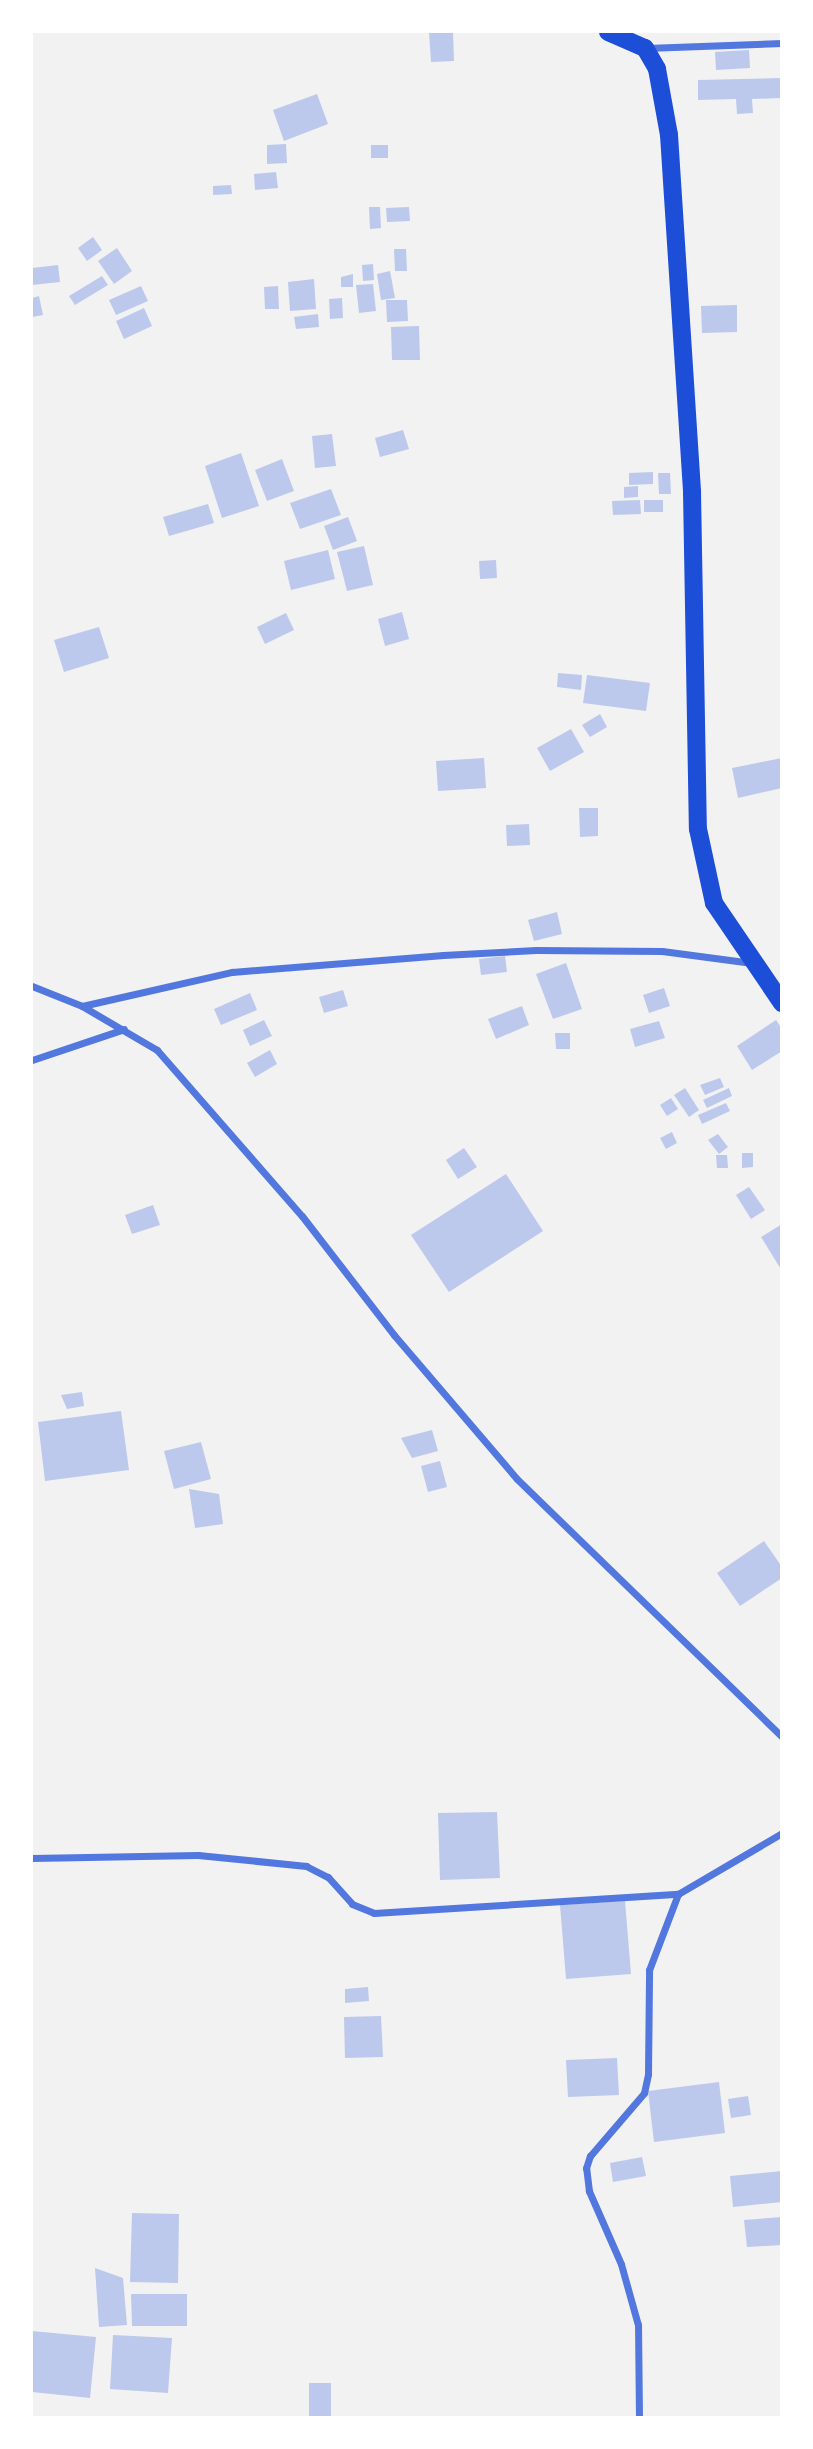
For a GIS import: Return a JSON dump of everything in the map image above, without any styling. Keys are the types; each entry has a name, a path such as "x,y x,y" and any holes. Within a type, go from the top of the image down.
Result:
{"main road":[{"path":"608,32 645,48 657,69 668,135 692,492 698,829 715,903 782,1003"}],"street":[{"path":"645,48 782,43"},
{"path":"82,1006 232,972 443,954 662,951 753,963"},
{"path":"32,986 82,1006 157,1050 284,1195 394,1335 517,1479 782,1737"},
{"path":"32,1060 124,1029"},
{"path":"32,1858 198,1855 306,1866 328,1877 352,1904 374,1913 678,1894 782,1833"},
{"path":"639,2417 638,2325 621,2264 589,2191 586,2168 590,2156 644,2093 648,2074 649,1970 678,1894"}],"building":[{"path":"429,32 453,32 454,61 431,62"},
{"path":"749,50 750,68 716,70 715,52"},
{"path":"782,78 782,98 752,99 753,113 737,114 736,99 698,100 698,80"},
{"path":"317,94 328,124 284,141 273,110"},
{"path":"286,144 287,163 267,164 267,145"},
{"path":"371,145 388,145 388,158 371,158"},
{"path":"276,172 278,188 255,190 254,174"},
{"path":"231,185 232,194 213,195 213,186"},
{"path":"369,207 380,207 381,228 370,229"},
{"path":"409,207 410,221 387,222 386,208"},
{"path":"93,237 102,250 87,261 78,248"},
{"path":"117,248 132,271 114,284 98,261"},
{"path":"394,249 406,249 407,271 395,271"},
{"path":"373,264 374,280 363,281 362,265"},
{"path":"58,265 60,282 32,285 32,268"},
{"path":"390,271 395,298 381,300 377,274"},
{"path":"353,274 353,287 341,287 341,277"},
{"path":"102,276 108,285 75,305 69,296"},
{"path":"314,279 316,309 290,311 288,282"},
{"path":"373,284 376,311 359,313 356,285"},
{"path":"141,286 148,301 116,315 109,300"},
{"path":"278,286 279,309 265,309 264,287"},
{"path":"39,296 43,315 32,317 32,298"},
{"path":"342,298 343,318 330,319 329,299"},
{"path":"386,300 407,300 408,321 387,322"},
{"path":"737,305 737,332 702,333 701,306"},
{"path":"144,308 152,326 124,339 116,321"},
{"path":"318,314 319,327 296,329 294,317"},
{"path":"419,326 420,360 392,360 391,327"},
{"path":"403,430 409,449 380,457 375,438"},
{"path":"332,434 336,466 315,468 312,436"},
{"path":"241,453 259,506 222,518 205,466"},
{"path":"282,459 294,491 267,501 255,470"},
{"path":"653,472 653,484 629,485 629,473"},
{"path":"658,473 670,473 671,494 659,494"},
{"path":"638,486 638,497 624,498 624,487"},
{"path":"331,489 341,515 300,529 290,503"},
{"path":"640,500 641,514 613,515 612,501"},
{"path":"644,500 663,500 663,512 644,512"},
{"path":"208,504 214,523 169,536 163,517"},
{"path":"348,517 357,541 333,550 324,526"},
{"path":"364,546 373,585 347,591 337,552"},
{"path":"328,550 335,579 291,590 284,561"},
{"path":"496,560 497,578 480,579 479,561"},
{"path":"402,612 409,639 385,646 378,619"},
{"path":"286,613 294,630 265,644 257,627"},
{"path":"99,627 109,658 64,672 54,640"},
{"path":"558,673 582,675 581,690 557,687"},
{"path":"587,675 650,683 646,711 583,703"},
{"path":"600,714 607,727 590,737 582,725"},
{"path":"571,729 584,752 550,771 537,748"},
{"path":"484,758 486,788 438,791 436,761"},
{"path":"782,758 782,788 738,798 732,768"},
{"path":"579,808 598,808 598,836 580,837"},
{"path":"529,824 530,845 507,846 506,825"},
{"path":"557,912 562,934 534,941 528,920"},
{"path":"505,956 507,972 481,975 479,959"},
{"path":"566,963 582,1009 553,1019 536,974"},
{"path":"664,988 670,1006 649,1013 643,995"},
{"path":"343,990 348,1006 324,1013 319,997"},
{"path":"250,993 257,1010 221,1025 214,1009"},
{"path":"522,1006 529,1025 496,1039 488,1019"},
{"path":"264,1020 272,1036 250,1046 243,1030"},
{"path":"776,1020 782,1029 782,1051 752,1070 737,1046"},
{"path":"659,1021 665,1038 635,1047 630,1029"},
{"path":"555,1033 570,1033 570,1049 556,1049"},
{"path":"270,1050 277,1064 255,1077 247,1063"},
{"path":"720,1078 724,1087 705,1095 700,1085"},
{"path":"685,1088 699,1110 689,1117 674,1095"},
{"path":"729,1088 732,1096 707,1108 703,1100"},
{"path":"671,1098 678,1109 667,1116 660,1105"},
{"path":"726,1103 730,1111 702,1124 698,1115"},
{"path":"672,1132 677,1143 666,1149 660,1138"},
{"path":"718,1134 728,1147 719,1154 708,1140"},
{"path":"464,1148 477,1167 458,1179 446,1160"},
{"path":"742,1153 753,1153 753,1167 742,1168"},
{"path":"716,1155 727,1155 728,1168 717,1168"},
{"path":"506,1174 543,1231 449,1292 411,1235"},
{"path":"749,1187 765,1210 751,1219 736,1195"},
{"path":"153,1205 160,1225 132,1234 125,1215"},
{"path":"782,1224 782,1271 761,1237"},
{"path":"82,1392 84,1406 67,1409 61,1395"},
{"path":"121,1411 129,1470 45,1481 38,1422"},
{"path":"432,1430 438,1451 412,1458 401,1438"},
{"path":"201,1442 211,1479 174,1489 164,1451"},
{"path":"440,1461 447,1487 428,1492 421,1466"},
{"path":"189,1489 219,1494 223,1524 195,1528"},
{"path":"764,1541 782,1567 782,1578 740,1606 717,1573"},
{"path":"497,1812 500,1878 440,1880 438,1813"},
{"path":"625,1901 631,1974 566,1979 560,1905"},
{"path":"368,1987 369,2001 345,2003 345,1989"},
{"path":"381,2016 383,2057 345,2058 344,2017"},
{"path":"617,2058 619,2095 568,2097 566,2060"},
{"path":"719,2082 725,2133 654,2142 648,2091"},
{"path":"748,2096 751,2115 731,2118 728,2099"},
{"path":"642,2157 646,2176 613,2182 610,2163"},
{"path":"782,2171 782,2202 733,2207 730,2176"},
{"path":"132,2213 179,2214 178,2283 130,2282"},
{"path":"782,2217 782,2245 747,2247 744,2220"},
{"path":"95,2268 123,2278 127,2325 99,2327"},
{"path":"131,2294 187,2294 187,2326 132,2326"},
{"path":"32,2331 96,2337 90,2398 32,2392"},
{"path":"113,2335 172,2338 168,2393 110,2389"},
{"path":"309,2383 331,2383 331,2418 309,2418"}]}
